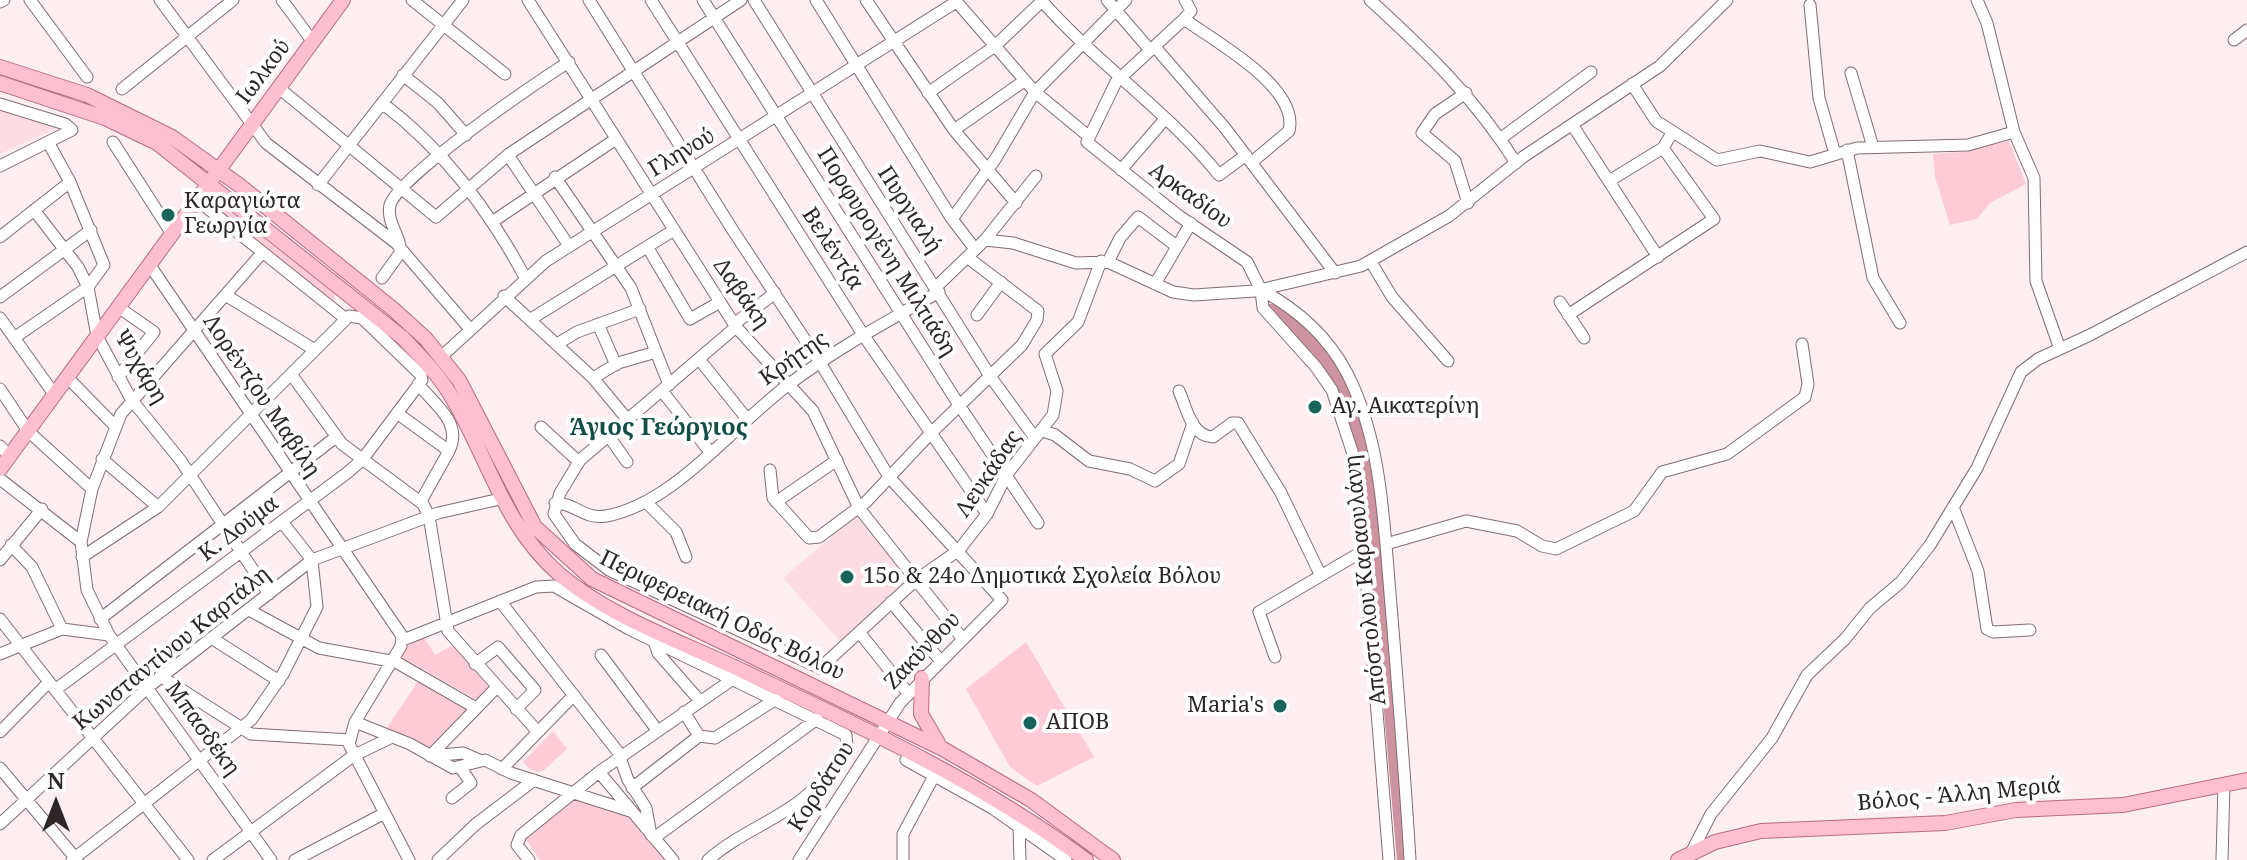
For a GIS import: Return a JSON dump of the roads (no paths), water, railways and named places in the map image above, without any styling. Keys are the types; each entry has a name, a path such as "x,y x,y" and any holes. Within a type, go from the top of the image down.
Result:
{"main road":[{"name":"Ιωλκού","path":"0,469 5,451 28,431 149,264 195,207 218,169 343,0"},
{"name":"Περιφερειακή Οδός Βόλου","path":"0,67 122,110 188,147 393,309 442,356 467,393 521,506 535,527 571,563 626,598 943,749 1031,800 1113,860"},
{"name":"Περιφερειακή Οδός Βόλου","path":"0,83 118,123 157,143 403,338 433,370 450,395 500,499 520,532 540,556 593,598 879,735 997,798 1086,860"},
{"path":"188,147 216,153 236,145"},
{"path":"195,207 226,203 257,220"},
{"path":"922,678 921,714 943,749"},
{"name":"Βόλος - Άλλη Μεριά","path":"1678,860 1692,851 1761,831 1945,823 2016,810 2123,805 2247,780"}],"street":[{"path":"30,0 87,77"},
{"path":"160,0 266,143 401,247 469,328"},
{"path":"122,89 233,0"},
{"path":"282,0 313,42"},
{"path":"318,185 463,0"},
{"name":"Δαβάκη","path":"528,0 735,325 818,419 859,508 962,638"},
{"path":"589,0 821,364 889,477 959,550"},
{"name":"Βελέντζα","path":"651,0 864,336 987,514"},
{"name":"Πορφυρογένη Μιλτιάδη","path":"703,0 959,405 1038,523"},
{"path":"279,88 434,217 508,155 741,0"},
{"name":"Πυργιαλή","path":"754,0 990,376 1039,435"},
{"path":"770,470 770,491 776,502 809,538 814,539 859,508 1022,345 1039,315 1036,308 1001,282 971,253 816,0"},
{"path":"866,0 954,130 1016,203"},
{"path":"928,93 995,46 1042,0 1082,46 1165,119 1219,175 1289,131 1290,122 1284,98 1271,84 1184,19"},
{"path":"1107,0 1249,158 1335,273"},
{"path":"952,219 987,170 1035,92 1126,0"},
{"path":"1087,138 1119,78 1191,11 1185,0"},
{"path":"1370,0 1439,63 1466,93 1516,163"},
{"path":"985,240 1013,243 1076,263 1105,262 1155,284 1194,295 1261,290 1371,262 1468,203 1516,163 1632,84 1678,50 1727,0"},
{"path":"1977,0 1987,23 2014,132 2034,178 2036,281 2060,349"},
{"path":"417,1 505,74"},
{"name":"Γληνού","path":"442,356 525,277 569,246 956,1"},
{"name":"Αρκαδίου","path":"956,1 1024,81 1121,170 1245,260 1261,290 1263,308 1316,367 1334,396 1352,451 1389,860"},
{"path":"1810,5 1819,98 1841,152 1873,278 1900,323"},
{"path":"2234,40 2247,30"},
{"path":"382,278 396,261 401,247 390,214 393,199 401,189 541,78 569,62"},
{"path":"1500,139 1591,72"},
{"path":"1851,73 1873,147"},
{"path":"403,75 438,103 466,135"},
{"path":"954,130 1024,81"},
{"path":"1632,84 1652,117 1715,159 1760,151 1810,162 1841,152 1873,147 1962,145 2014,132"},
{"path":"1466,93 1435,114 1422,133 1455,161 1468,203"},
{"path":"382,103 441,156 469,187 525,277"},
{"path":"0,104 65,124 72,130 0,166"},
{"path":"1121,170 1165,119"},
{"path":"1573,126 1658,257"},
{"path":"1609,181 1663,148 1672,133"},
{"path":"492,222 616,139"},
{"name":"Ψυχάρη","path":"48,142 70,182 104,265 88,287 97,336 131,399 190,474 269,594"},
{"path":"113,142 172,234"},
{"path":"1568,315 1714,219 1663,148"},
{"path":"508,155 569,246"},
{"name":"Κρήτης","path":"555,503 568,504 582,514 597,517 646,502 710,452 788,384 937,290 985,240 1036,176"},
{"path":"555,177 617,265 640,309 665,388 710,452"},
{"path":"0,237 70,182"},
{"path":"195,207 349,317 390,342 420,380 450,421 454,437 421,501"},
{"path":"14,338 88,287 66,249 34,210"},
{"path":"1105,262 1138,217 1175,245"},
{"path":"1155,284 1175,245 1191,223"},
{"path":"0,297 91,230"},
{"path":"531,319 674,230"},
{"path":"648,248 691,319 720,302"},
{"path":"1692,851 1711,814 1772,738 1807,675 1915,566 1977,468 2017,377 2038,359 2247,252"},
{"name":"Μπασδέκη","path":"262,253 195,333 131,399 114,425 92,489 81,542 87,590 100,619 271,860"},
{"name":"Λευκάδας","path":"555,503 554,514 559,524 584,552 609,570 809,665 822,667 916,580 959,550 987,514 1007,474 1050,422 1057,394 1045,354 1078,322 1105,262"},
{"path":"1371,262 1392,297 1448,361"},
{"name":"Λορέντζου Μαβίλη","path":"149,264 403,640"},
{"path":"977,315 1001,282"},
{"name":"Απόστολου Καραουλάνη","path":"1261,290 1293,309 1312,327 1347,374 1370,438 1386,544 1410,860"},
{"path":"555,503 579,462 775,293"},
{"path":"227,296 315,350"},
{"path":"504,296 593,378 627,419"},
{"path":"1560,302 1584,338"},
{"path":"118,307 154,332 118,377"},
{"path":"557,344 598,324 640,309"},
{"path":"82,557 158,507 349,317"},
{"path":"0,318 54,394"},
{"path":"598,324 616,365"},
{"path":"1386,544 1466,521 1517,531 1540,545 1556,549 1634,511 1662,472 1721,458 1745,444 1775,416 1802,399 1808,387 1802,344"},
{"path":"593,378 616,365 656,352"},
{"path":"699,359 747,419"},
{"path":"291,374 336,437 362,460 421,501 429,516 446,623 475,664 538,732"},
{"path":"67,377 114,425"},
{"name":"Κ. Δούμα","path":"0,732 52,686 113,640 242,552 362,460 420,380"},
{"path":"0,389 28,431 92,489"},
{"path":"1179,391 1196,431 1208,437 1218,435 1232,423 1238,423 1281,493 1320,574"},
{"path":"397,413 449,451"},
{"path":"1039,435 1055,435 1083,459 1098,465 1130,469 1155,481 1179,464 1193,423"},
{"path":"541,427 579,462"},
{"path":"608,435 627,462"},
{"path":"100,619 336,437"},
{"path":"102,459 158,507"},
{"path":"776,502 837,460"},
{"path":"0,479 81,542"},
{"path":"342,549 429,516 500,499"},
{"path":"646,502 676,532 686,557"},
{"path":"1953,507 1978,571 1988,630 2030,630"},
{"path":"0,560 42,509"},
{"path":"0,768 75,859 241,728 279,681 317,607 312,560 282,522"},
{"path":"11,545 32,567 62,629"},
{"name":"Κωνσταντίνου Καρτάλη","path":"0,824 147,688 312,560 342,549"},
{"name":"Ζακύνθου","path":"879,735 908,693 1002,600 959,550"},
{"path":"1275,657 1259,612 1293,595 1320,574 1363,551"},
{"path":"409,860 353,756 350,740 355,722 403,640 545,585 839,729 848,739 834,765 805,797 733,839 708,860"},
{"path":"500,601 621,758 632,788 646,808 653,836"},
{"path":"891,602 939,659"},
{"path":"249,610 302,641 336,653 392,660 476,708"},
{"path":"0,619 188,860"},
{"path":"0,654 62,629 113,640"},
{"path":"859,632 908,693"},
{"path":"213,639 279,681"},
{"path":"654,641 658,653 700,701"},
{"path":"475,664 498,647 535,690 516,709"},
{"path":"601,655 657,730"},
{"path":"140,677 164,676 254,734 350,740"},
{"path":"529,860 517,845 518,837 599,772 733,679"},
{"path":"430,756 496,688"},
{"path":"502,769 574,695"},
{"path":"632,788 699,736 715,738 776,699"},
{"path":"684,712 699,736"},
{"path":"653,836 817,719"},
{"path":"355,722 453,768 479,760"},
{"name":"Κορδάτου","path":"799,860 879,735"},
{"path":"213,860 353,756 392,737"},
{"path":"430,756 466,754 630,811"},
{"path":"906,760 1019,825 1066,860"},
{"path":"452,798 471,783 460,767"},
{"path":"599,772 673,860"},
{"path":"903,860 903,834 934,776"},
{"path":"438,860 476,824 534,780"},
{"path":"2222,860 2224,784"},
{"path":"295,860 383,814"},
{"path":"1019,825 1020,860"}],"place":[{"name":"Καραγιώτα Γεωργία","path":"168,215"},
{"name":"Αγ. Αικατερίνη","path":"1315,407"},
{"name":"15ο & 24ο Δημοτικά Σχολεία Βόλου","path":"847,577"},
{"name":"Maria's","path":"1280,706"},
{"name":"ΑΠΟΒ","path":"1030,723"}],"district":[{"name":"Άγιος Γεώργιος","path":"659,428"}]}
